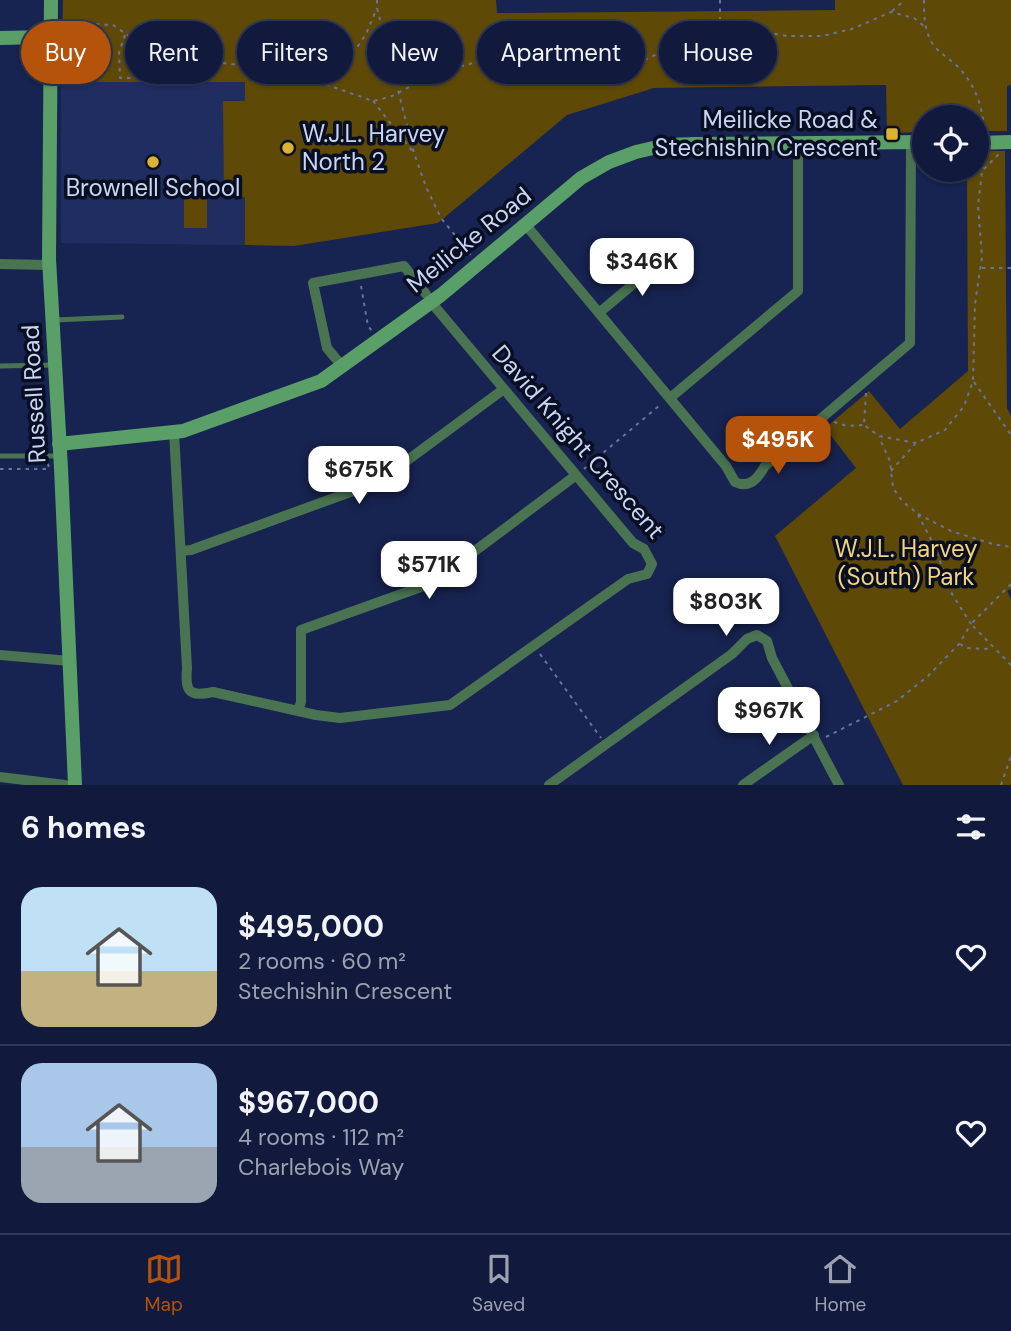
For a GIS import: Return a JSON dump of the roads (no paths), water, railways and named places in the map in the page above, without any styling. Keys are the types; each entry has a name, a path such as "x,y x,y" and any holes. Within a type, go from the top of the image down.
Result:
{"street":[{"name":"Russell Road","path":"51,0 53,21"},
{"path":"0,38 21,36"},
{"name":"Russell Road","path":"53,84 49,265 75,785"},
{"name":"Meilicke Road","path":"60,453 174,432 321,381 378,340 581,178 609,162 636,152 666,145 912,142"},
{"path":"666,401 797,291 798,144"},
{"path":"989,144 1007,147"},
{"path":"525,224 600,312 666,401 726,466 735,482 749,484 765,466 910,343 916,182"},
{"path":"600,312 663,259"},
{"path":"0,264 49,265"},
{"name":"David Knight Crescent","path":"174,432 186,681 188,690 194,694 213,692 298,711 349,718 450,705 628,579 647,574 652,564 648,555 633,543 579,473 504,389 404,266 313,283 327,348 342,366"},
{"path":"181,551 191,550 378,482 504,389"},
{"path":"298,711 301,702 301,630 432,583 579,473"},
{"path":"550,785 732,654 752,636 762,636 767,641 772,659 839,785"},
{"path":"0,654 70,661"},
{"path":"743,785 817,741"},
{"path":"0,777 65,785"}],"lane":[{"path":"52,321 122,317"},
{"path":"0,366 55,365"},
{"path":"0,456 60,453"}],"place":[{"name":"Meilicke Road & Stechishin Crescent","path":"892,134"},
{"name":"W.J.L. Harvey North 2","path":"288,148"},
{"name":"Brownell School","path":"153,162"}],"park label":[{"name":"W.J.L. Harvey (South) Park","path":"906,563"}]}
